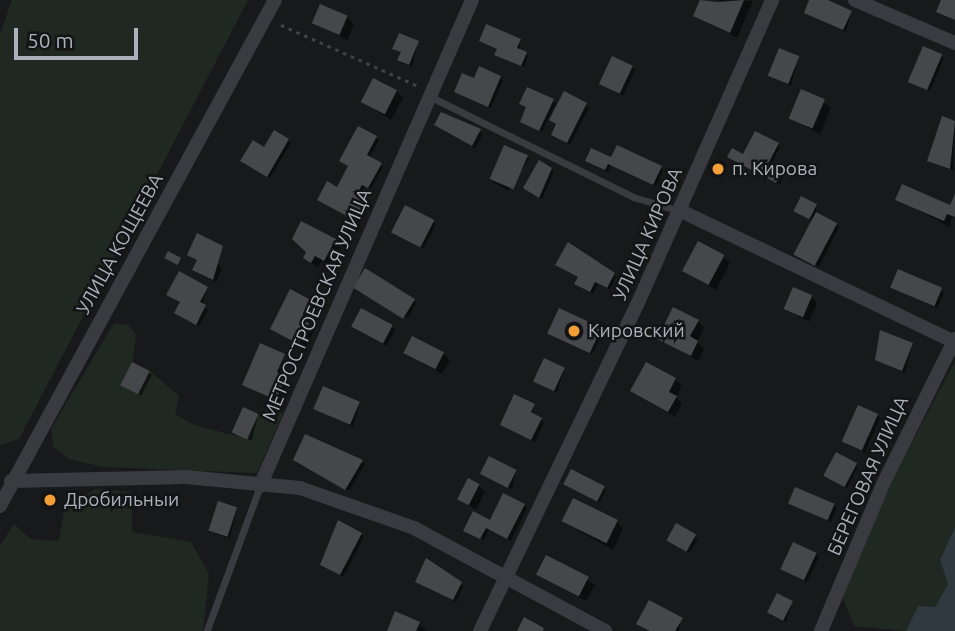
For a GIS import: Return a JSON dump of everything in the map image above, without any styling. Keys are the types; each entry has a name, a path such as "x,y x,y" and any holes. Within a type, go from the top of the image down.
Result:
{"street":[{"name":"УЛИЦА КОЩЕЕВА","path":"0,506 5,480 267,19 275,0"},
{"name":"МЕТРОСТРОЕВСКАЯ УЛИЦА","path":"260,486 472,0"},
{"name":"УЛИЦА КИРОВА","path":"480,631 504,575 681,211 772,0"},
{"path":"855,0 955,43"},
{"path":"681,211 953,340"},
{"name":"БЕРЕГОВАЯ УЛИЦА","path":"821,631 883,484 953,340"},
{"path":"5,480 186,477 300,488 414,528 605,631"}],"lane":[{"path":"431,97 633,197 681,211"},
{"name":"МЕТРОСТРОЕВСКАЯ УЛИЦА","path":"207,630 260,486"}],"path":[{"path":"267,19 409,78 431,97"}],"shaded area":[{"path":"12,0 248,0 19,439 0,445 0,34"},
{"path":"114,323 128,325 136,335 132,362 120,385 138,394 150,371 179,396 175,414 194,425 248,439 259,414 278,405 283,414 257,473 103,467 69,459 53,447 51,429"},
{"path":"955,361 955,527 940,560 948,584 935,607 918,606 906,631 854,626 842,596 884,495"},
{"path":"95,489 132,492 132,532 191,542 209,574 203,631 0,631 0,545 14,524 31,539 59,541 64,510"},
{"path":"955,527 955,631 906,631 918,606 935,607 948,584 940,560"}],"building":[{"path":"700,0 744,0 730,33 693,16"},
{"path":"809,0 828,0 852,11 843,30 804,13"},
{"path":"941,0 955,0 955,20 936,12"},
{"path":"320,4 348,16 339,35 312,23"},
{"path":"486,24 521,39 517,48 527,52 521,66 494,55 497,49 479,41"},
{"path":"399,33 419,41 409,65 397,60 401,52 392,49"},
{"path":"923,46 942,54 927,90 908,82"},
{"path":"779,48 799,56 788,84 768,76"},
{"path":"612,56 633,66 620,94 599,84"},
{"path":"479,66 501,76 488,107 454,92 462,73 474,78"},
{"path":"373,78 397,90 385,114 361,102"},
{"path":"527,87 554,99 539,131 520,122 526,107 519,104"},
{"path":"801,89 825,99 812,129 788,118"},
{"path":"564,91 587,103 567,143 551,135 556,124 549,120"},
{"path":"441,112 481,129 472,146 434,125"},
{"path":"942,116 955,121 950,169 927,161"},
{"path":"358,126 377,136 367,155 382,163 368,188 362,185 358,192 368,198 356,221 317,200 327,181 337,187 348,166 339,161"},
{"path":"274,130 289,139 267,177 240,161 253,140 264,147"},
{"path":"755,131 779,143 768,164 782,172 776,183 727,157 732,148 743,154"},
{"path":"504,145 528,155 513,189 490,179"},
{"path":"617,145 662,166 653,185 608,164 605,170 585,161 591,148 611,157"},
{"path":"539,160 552,168 539,198 523,188"},
{"path":"902,184 950,205 955,194 955,217 947,214 944,221 895,200"},
{"path":"801,196 817,204 809,219 793,211"},
{"path":"405,205 434,220 420,248 391,233"},
{"path":"816,212 837,223 815,266 793,254"},
{"path":"301,221 336,239 324,261 315,256 311,263 303,258 306,252 292,239"},
{"path":"197,233 223,246 213,280 192,270 197,260 187,255"},
{"path":"698,241 724,255 709,285 682,271"},
{"path":"568,242 615,273 607,288 595,282 590,292 574,284 578,277 555,265"},
{"path":"168,251 181,258 177,265 164,258"},
{"path":"365,268 415,299 403,319 353,288"},
{"path":"898,269 942,288 934,306 890,287"},
{"path":"179,271 208,287 200,302 206,305 196,325 174,313 180,302 166,295"},
{"path":"793,287 812,295 803,317 784,309"},
{"path":"290,289 311,300 301,319 309,323 298,344 270,329"},
{"path":"673,307 699,320 690,336 698,341 691,356 657,339"},
{"path":"361,308 393,325 383,343 351,327"},
{"name":"Кировский","path":"559,308 602,328 590,353 547,333"},
{"path":"880,330 913,343 902,371 875,360"},
{"path":"412,336 444,352 435,369 403,353"},
{"path":"260,343 285,354 277,372 286,377 276,400 242,385"},
{"path":"544,358 565,368 554,391 533,382"},
{"path":"132,362 150,371 138,394 120,385"},
{"path":"646,362 676,378 669,392 677,396 668,412 630,391"},
{"path":"323,386 360,402 350,425 313,409"},
{"path":"514,394 535,404 531,412 542,418 531,440 500,425"},
{"path":"858,405 878,414 862,450 842,442"},
{"path":"243,407 259,414 247,439 232,433"},
{"path":"305,434 363,460 345,490 293,460"},
{"path":"836,452 857,463 845,487 823,476"},
{"path":"489,456 517,470 508,488 480,474"},
{"path":"571,469 605,486 597,501 563,484"},
{"path":"468,478 480,484 469,505 457,499"},
{"path":"795,487 835,504 828,520 788,504"},
{"path":"503,493 525,504 507,539 486,528 480,539 463,531 473,511 490,520"},
{"path":"573,498 618,520 607,543 562,521"},
{"path":"218,501 237,507 227,537 208,530"},
{"path":"338,520 362,533 340,575 320,565"},
{"path":"676,523 696,534 686,552 666,540"},
{"path":"793,542 817,553 804,580 780,569"},
{"path":"546,555 589,577 579,596 536,575"},
{"path":"426,558 462,582 453,600 415,582"},
{"path":"777,593 793,601 783,621 767,613"},
{"path":"649,600 683,618 675,631 650,631 636,624"},
{"path":"395,611 420,622 416,631 387,631"},
{"path":"524,617 544,628 543,631 517,631"}],"place":[{"name":"п. Кирова","path":"718,169"},
{"name":"Кировский","path":"574,331"},
{"name":"Дробильныи","path":"50,500"}]}
